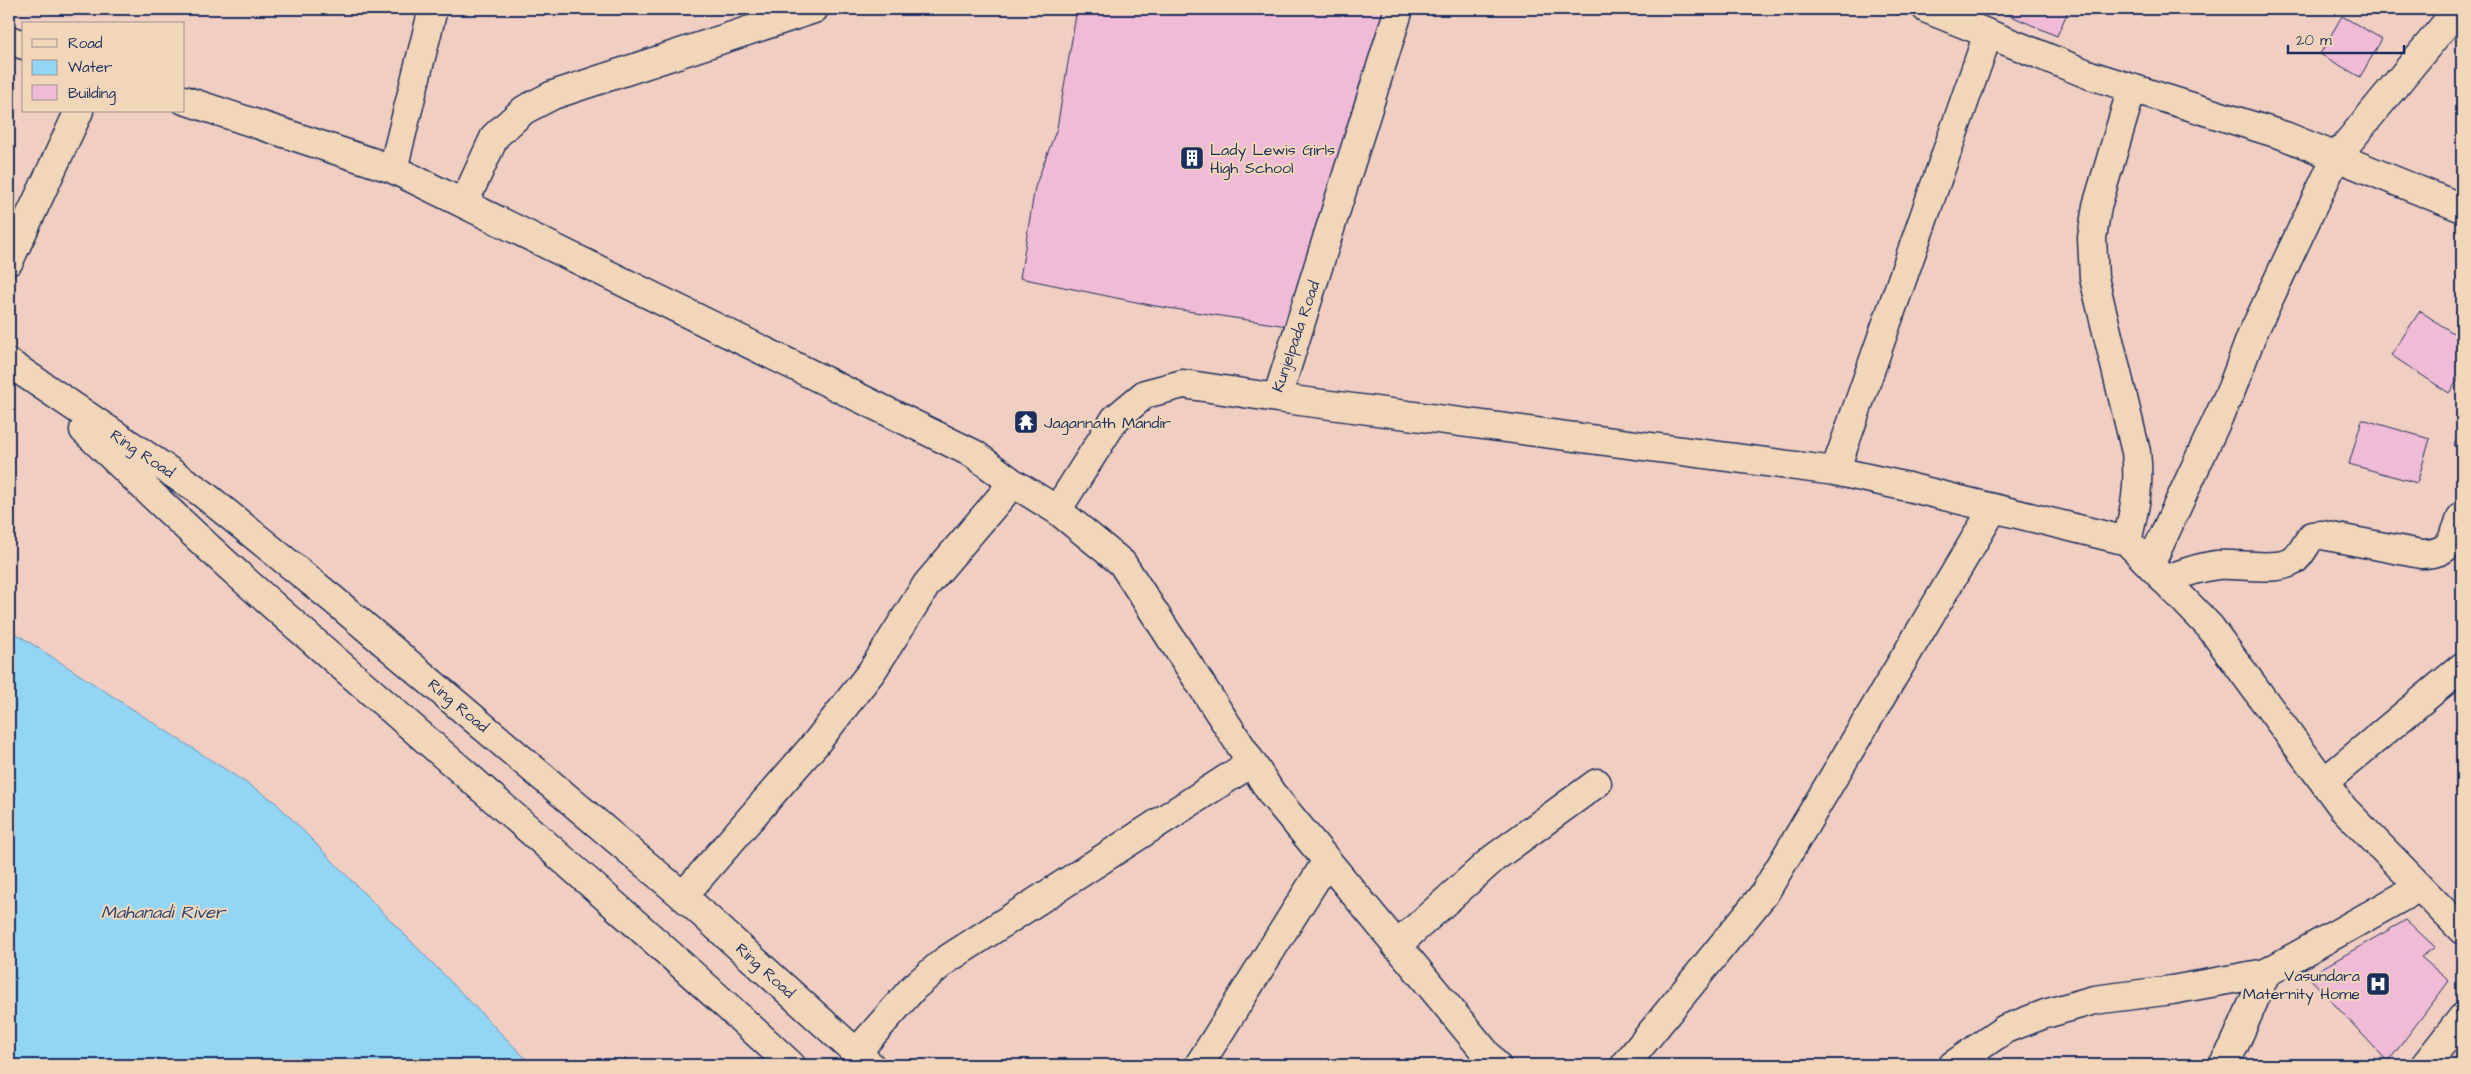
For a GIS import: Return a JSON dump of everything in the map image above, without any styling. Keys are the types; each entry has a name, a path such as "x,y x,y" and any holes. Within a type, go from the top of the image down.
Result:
{"street":[{"path":"394,169 433,9"},
{"path":"464,203 495,136 524,110 553,95 814,9"},
{"name":"Kunjelpada Road","path":"1057,510 1115,419 1146,394 1183,384 1277,398 1398,9"},
{"path":"1927,9 2090,75 2285,136 2462,208"},
{"path":"2157,572 2251,337 2336,157 2458,9"},
{"path":"1835,471 1988,34"},
{"path":"9,40 22,44"},
{"path":"2127,541 2137,502 2139,478 2136,452 2094,278 2092,238 2097,206 2132,88"},
{"path":"185,100 394,169 974,454 1013,483 1057,510 1122,564 1272,794 1492,1064"},
{"path":"9,261 79,112"},
{"name":"Ring Road","path":"17,369 202,493 396,651 683,896 863,1059"},
{"name":"Ring Road","path":"17,369 239,576 546,844 715,994 791,1065"},
{"path":"1277,398 1835,471 1908,486 2127,541 2210,627 2343,808 2462,930"},
{"path":"683,896 816,742 872,671 927,584 1013,483"},
{"path":"1625,1065 1764,894 1993,508"},
{"path":"2157,572 2216,565 2273,566 2288,564 2296,560 2312,536 2322,535 2421,554 2436,554 2445,549 2452,541 2462,516"},
{"path":"2324,782 2462,667"},
{"path":"863,1059 914,988 946,960 1251,762"},
{"path":"1396,946 1494,858 1597,783"},
{"path":"1199,1065 1327,861"},
{"path":"1953,1065 2005,1029 2045,1014 2094,1000 2172,990 2266,973 2420,887"},
{"path":"2223,1065 2234,1046 2266,973"},
{"path":"2425,1065 2462,1018"}],"water":[{"name":"Mahanadi River","path":"9,629 274,801 532,1065 9,1065"}],"building":[{"name":"Lady Lewis Girls High School","path":"1077,9 1384,9 1287,326 1155,306 1020,278 1035,187 1057,128"},
{"path":"1995,9 2069,9 2057,36"},
{"path":"2342,16 2382,39 2360,77 2320,54"},
{"path":"2420,311 2462,339 2462,374 2449,393 2391,355"},
{"path":"2362,419 2430,439 2417,483 2349,464"},
{"path":"2462,427 2462,449 2454,445"},
{"path":"2406,920 2435,947 2421,957 2449,981 2388,1062 2308,976"}],"place":[{"name":"Lady Lewis Girls High School","path":"1192,158"},
{"name":"Jagannath Mandir","path":"1026,422"},
{"name":"Vasundara Maternity Home","path":"2378,984"}]}
